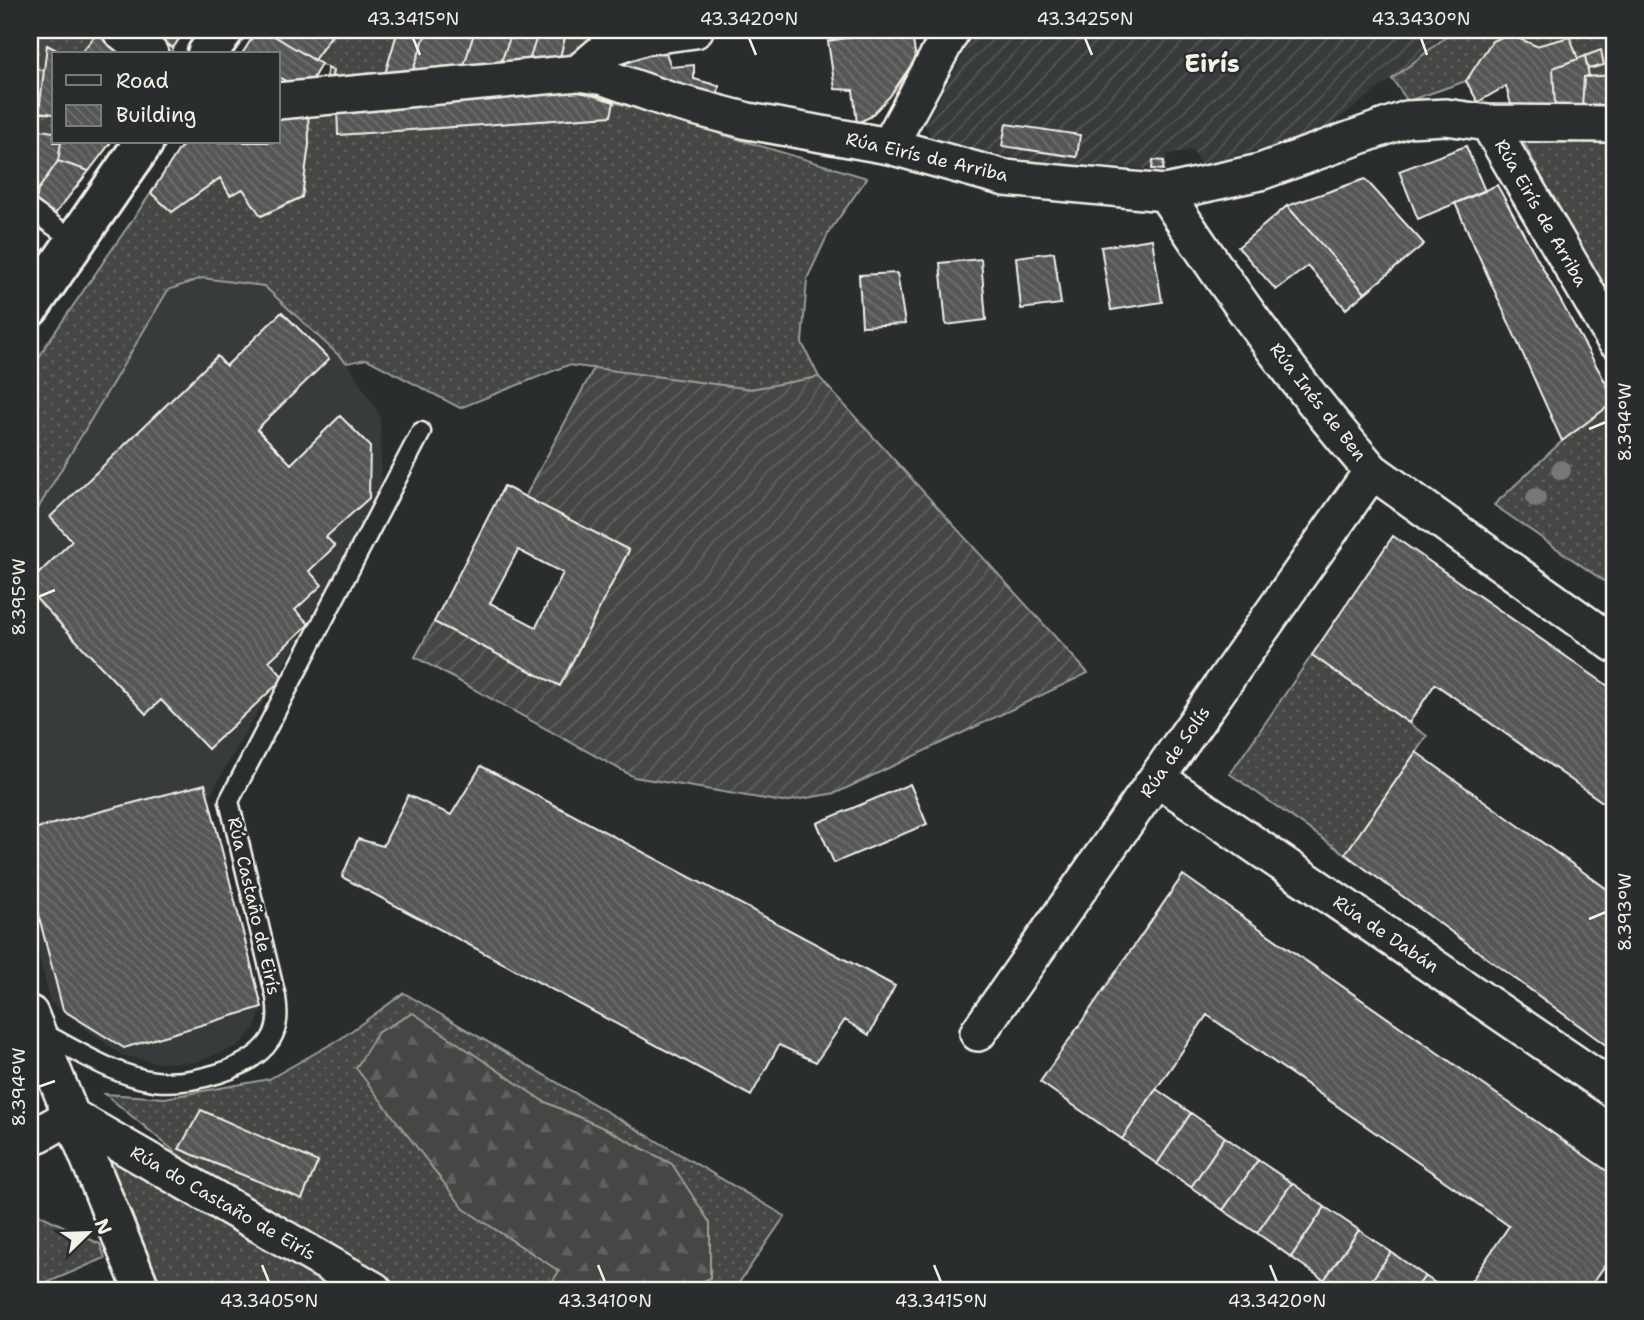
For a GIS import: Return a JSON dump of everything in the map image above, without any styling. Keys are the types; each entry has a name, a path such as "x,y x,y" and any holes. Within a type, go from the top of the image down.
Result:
{"street":[{"path":"120,30 148,52"},
{"path":"208,52 224,30"},
{"path":"578,73 605,50 643,37 695,30"},
{"path":"889,146 952,30"},
{"name":"Rúa Eirís de Arriba","path":"280,101 578,73 604,77 672,101 748,121 889,146 1005,178 1164,193 1260,172 1407,119 1446,117 1488,123 1614,124"},
{"name":"Rúa Eirís de Arriba","path":"1488,123 1614,339"},
{"path":"30,307 143,144"},
{"name":"Rúa Inés de Ben","path":"1164,193 1207,257 1371,471 1614,644"},
{"name":"Rúa de Solís","path":"978,1033 1371,471"},
{"name":"Rúa de Dabán","path":"1157,778 1614,1090"},
{"name":"Rúa Castaño de Eirís","path":"32,1021 142,1290"},
{"path":"30,1130 39,1134 71,1116"},
{"name":"Rúa do Castaño de Eirís","path":"71,1116 374,1290"}],"lane":[{"path":"30,209 75,241"},
{"name":"Rúa Castaño de Eirís","path":"32,1021 125,1073 155,1081 208,1076 228,1070 248,1060 271,1038 277,1022 276,997 229,801 421,432"}],"shaded area":[{"path":"976,30 1455,30 1318,135 1201,165 1192,150 1167,155 1165,170 1037,162 932,140 925,125"},
{"path":"202,278 264,286 347,363 380,415 382,493 209,797 262,1007 255,1028 238,1046 197,1062 158,1063 121,1055 50,1002 30,918 30,522 168,290"}],"green space":[{"path":"30,30 148,30 173,48 172,52 52,52 52,144 109,144 30,242"},
{"path":"337,30 398,30 385,74 331,78 333,71 314,60"},
{"path":"546,30 622,30 558,65 565,38"},
{"path":"1455,30 1614,30 1614,108 1506,86 1478,102 1466,81 1408,101 1392,79"},
{"path":"614,102 867,178 829,232 807,279 802,343 819,377 751,389 568,365 460,408 367,359 347,363 264,286 202,278 168,290 30,522 30,375 46,345 151,193 172,212 220,178 230,195 243,189 262,216 302,197 309,144 308,109 337,105 339,135 610,116"},
{"path":"1521,137 1614,138 1614,314 1613,314"},
{"path":"594,368 751,389 819,377 1088,673 836,793 783,802 634,777 415,657 434,622 560,686 629,551 525,497"},
{"path":"1614,402 1614,588 1494,505 1562,441"},
{"path":"1312,655 1427,736 1345,854 1230,774"},
{"path":"404,993 785,1216 734,1290 396,1290 353,1258 185,1160 105,1094 165,1098 269,1079 340,1039"},
{"path":"413,1013 543,1101 608,1130 672,1164 710,1223 710,1278 687,1290 547,1290 559,1271 464,1209 356,1068 378,1032"},
{"path":"108,1156 352,1290 163,1290"},
{"path":"30,1210 100,1244 105,1258 30,1290"}],"building":[{"path":"148,30 185,30 173,48"},
{"path":"257,30 264,30 321,64 311,82 307,79 297,87 280,78 280,52 243,52"},
{"path":"267,30 327,30 333,33 314,60"},
{"path":"398,30 426,33 412,73 385,74"},
{"path":"415,30 475,30 462,72 412,73 426,33"},
{"path":"475,30 513,30 499,67 462,72"},
{"path":"513,30 539,30 528,64 501,62"},
{"path":"539,30 565,37 558,65 528,64"},
{"path":"894,30 911,30 916,58 890,96 870,117 857,123 853,90 835,89 828,41"},
{"path":"98,32 127,52 82,52"},
{"path":"1509,34 1536,46 1570,37 1578,59 1553,68 1555,106 1513,112 1506,86 1478,102 1466,81 1492,41"},
{"path":"47,45 60,52 52,52 52,114 39,112"},
{"path":"665,50 671,67 694,65 694,79 719,86 717,100 615,74 615,59"},
{"path":"1601,50 1604,65 1588,69 1585,56"},
{"path":"1585,56 1589,76 1584,77 1582,107 1555,106 1553,68"},
{"path":"30,68 44,70 39,112 30,137"},
{"path":"328,68 333,71 329,89 323,88"},
{"path":"1614,75 1614,108 1582,107 1584,77"},
{"path":"569,88 614,102 611,116 338,135 337,105"},
{"path":"308,109 309,144 302,197 261,216 243,189 230,195 220,178 172,212 151,193 180,148 186,144 280,144 280,111"},
{"path":"1006,124 1080,135 1077,157 1002,146"},
{"path":"33,129 52,132 52,144 61,144 58,161 38,190 30,187 30,137"},
{"path":"61,144 109,144 89,171 58,161"},
{"path":"1466,146 1485,191 1418,219 1399,171"},
{"path":"1153,160 1164,161 1163,170 1152,169"},
{"path":"58,161 89,171 54,215 36,200 38,190"},
{"path":"1365,179 1424,244 1365,293 1287,206"},
{"path":"1497,185 1614,398 1614,402 1562,441 1455,203"},
{"path":"1287,206 1365,293 1346,309 1308,266 1276,290 1238,247"},
{"path":"1152,239 1162,302 1111,310 1101,247"},
{"path":"1054,252 1061,304 1021,309 1016,257"},
{"path":"981,259 986,320 946,325 940,263"},
{"path":"897,273 905,324 862,326 859,275"},
{"path":"282,312 329,359 257,429 291,464 340,416 370,446 369,498 326,537 335,546 309,571 322,585 295,610 309,624 269,661 284,678 208,749 161,700 146,714 30,592 30,582 72,541 50,517 217,356 226,366"},
{"path":"504,486 629,550 560,686 434,622","holes":["518,550 563,573 536,627 490,603"]},
{"path":"1393,536 1614,690 1614,810 1435,684 1409,723 1312,655"},
{"path":"1416,752 1614,894 1614,1051 1345,854"},
{"path":"481,766 895,986 869,1035 845,1020 816,1062 779,1045 751,1096 342,877 358,839 383,846 408,795 451,815"},
{"path":"205,784 262,1007 124,1048 63,1010 30,882 30,830"},
{"path":"910,784 927,824 834,863 817,823"},
{"path":"1183,875 1614,1176 1614,1252 1588,1290 1465,1290 1509,1226 1207,1015 1122,1139 1040,1082"},
{"path":"1156,1089 1191,1113 1157,1164 1122,1139"},
{"path":"201,1110 318,1162 302,1199 179,1149"},
{"path":"1191,1113 1225,1137 1191,1187 1157,1164"},
{"path":"1225,1137 1258,1160 1223,1210 1191,1187"},
{"path":"1258,1160 1292,1183 1257,1233 1223,1210"},
{"path":"1292,1183 1325,1207 1291,1257 1257,1233"},
{"path":"1325,1207 1359,1230 1324,1280 1291,1257"},
{"path":"1359,1230 1391,1252 1365,1290 1339,1290 1324,1280"},
{"path":"1391,1252 1425,1276 1415,1290 1365,1290"},
{"path":"1425,1276 1444,1289 1445,1290 1415,1290"}],"district":[{"name":"Eirís","path":"1212,64"}]}
